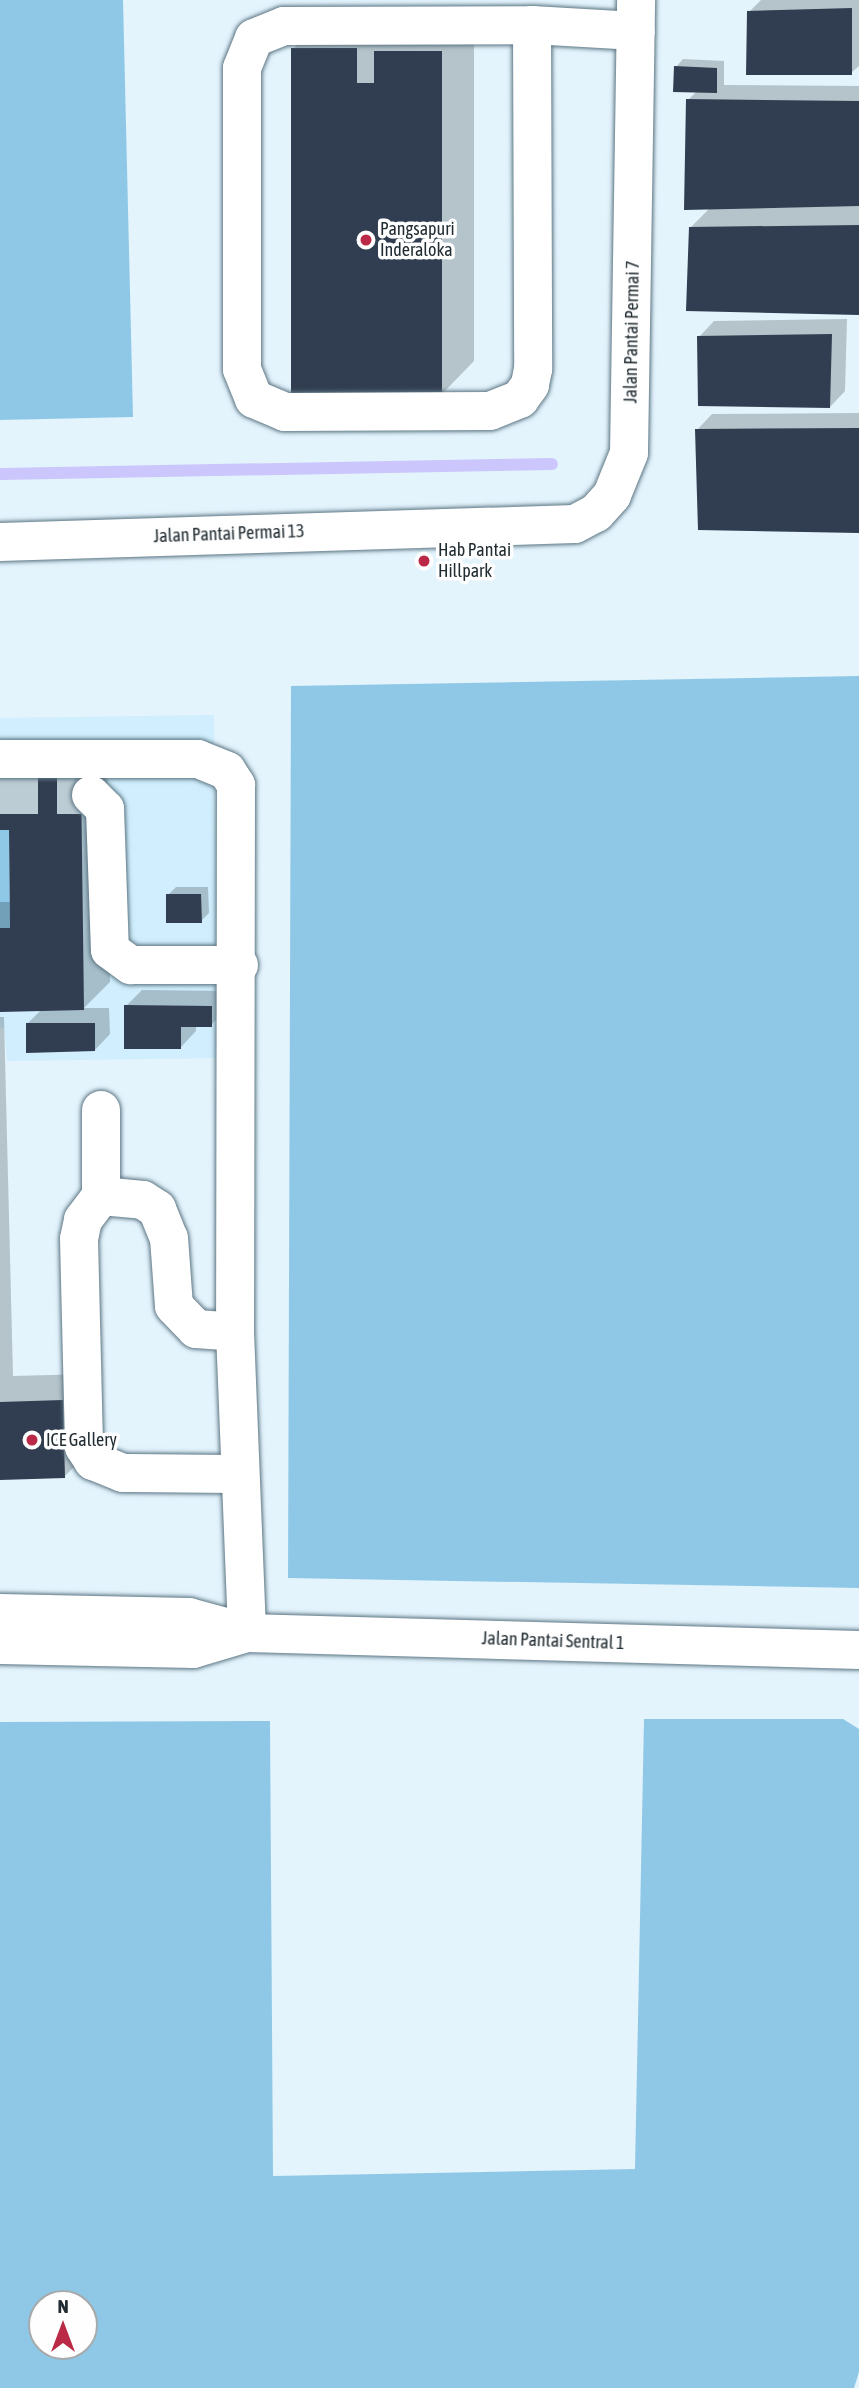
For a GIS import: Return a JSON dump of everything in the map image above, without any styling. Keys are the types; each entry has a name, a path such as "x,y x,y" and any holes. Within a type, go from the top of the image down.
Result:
{"street":[{"path":"532,25 533,369 520,399 490,411 285,412 254,399 242,369 242,82 245,52 254,38 284,26 532,25 636,15"},
{"name":"Jalan Pantai Permai 7","path":"458,526 575,524 596,513 621,478 631,424 636,15"},
{"name":"Jalan Pantai Permai 13","path":"0,542 458,526"},
{"path":"0,759 198,759 227,771 240,801 235,1332 247,1633"},
{"path":"91,795 105,809 110,950 131,965 239,965"},
{"path":"101,1110 101,1196 83,1220 79,1239 84,1447 93,1461 123,1473 240,1474"},
{"path":"101,1196 143,1200 157,1209 169,1238 174,1306 196,1329 235,1332"},
{"name":"Jalan Pantai Sentral 1","path":"0,1612 189,1617 247,1633 859,1650"},
{"name":"Jalan Pantai Sentral 1","path":"0,1645 193,1649 247,1633"}],"shaded area":[{"path":"0,0 123,0 133,417 0,420"},
{"path":"859,676 859,1588 288,1578 291,686"},
{"path":"214,715 219,1058 7,1061 4,1028 0,1027 0,718"},
{"path":"0,830 9,830 10,928 0,928"},
{"path":"644,1719 843,1719 859,1729 859,2372 854,2388 0,2388 0,1722 270,1721 273,2176 635,2169"}],"building":[{"path":"852,8 852,75 746,75 747,11"},
{"name":"Pangsapuri Inderaloka","path":"291,48 357,48 357,83 374,83 374,51 442,51 442,396 291,396"},
{"path":"674,66 717,68 717,93 673,92"},
{"path":"686,99 859,101 859,206 684,210"},
{"path":"859,225 859,315 686,311 689,227"},
{"path":"832,334 830,408 698,406 697,336"},
{"path":"859,428 859,533 698,530 695,429"},
{"path":"81,774 84,1010 0,1012 0,928 10,928 9,830 0,830 0,775"},
{"path":"166,894 201,894 202,923 166,923"},
{"path":"124,1005 212,1006 212,1027 181,1027 181,1049 124,1049"},
{"path":"26,1023 95,1023 95,1051 26,1053"},
{"name":"ICE Gallery","path":"63,1400 65,1478 0,1480 0,1402"}],"waterway":[{"path":"0,474 552,464"}],"tunnel":[{"path":"0,795 91,795"}],"place":[{"name":"Pangsapuri Inderaloka","path":"366,240"},
{"name":"Hab Pantai Hillpark","path":"424,561"},
{"name":"ICE Gallery","path":"32,1440"}]}
